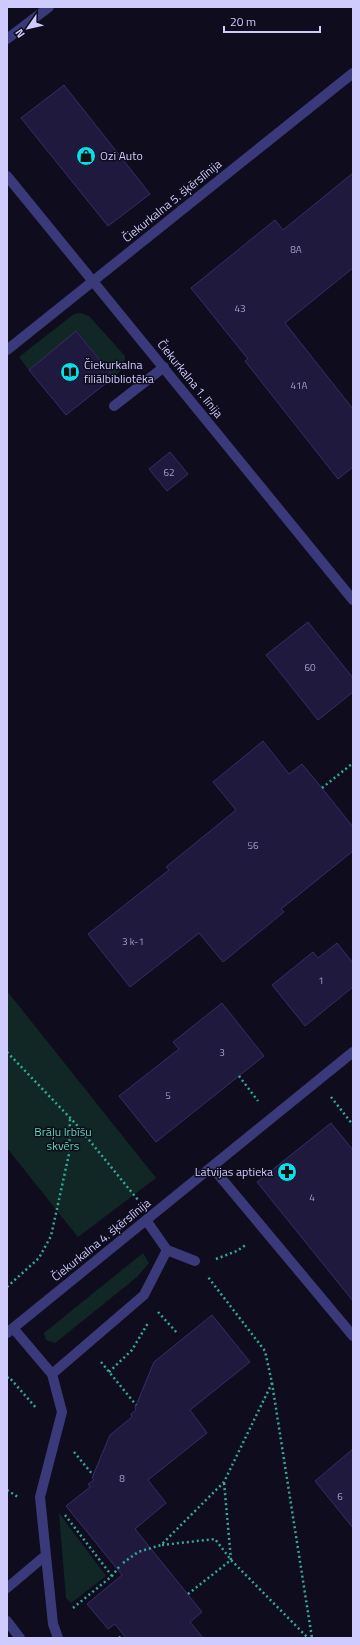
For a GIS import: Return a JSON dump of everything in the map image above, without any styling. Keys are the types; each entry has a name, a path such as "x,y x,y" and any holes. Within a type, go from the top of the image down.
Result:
{"street":[{"path":"7,39 49,7"},
{"name":"Čiekurkalna 5. šķērslīnija","path":"7,350 353,73"},
{"name":"Čiekurkalna 1. līnija","path":"7,176 353,600"},
{"path":"114,406 164,367"},
{"name":"Čiekurkalna 4. šķērslīnija","path":"10,1330 353,1052"},
{"path":"212,1167 353,1336"},
{"path":"146,1220 167,1250 195,1261"},
{"path":"52,1374 144,1295 167,1250"},
{"path":"10,1330 52,1374 62,1412 40,1497 53,1624 58,1638"},
{"path":"7,1588 46,1555"},
{"path":"7,1621 20,1638"}],"path":[{"path":"322,788 353,763"},
{"path":"7,1052 70,1117 142,1205"},
{"path":"239,1076 272,1118"},
{"path":"330,1096 353,1125"},
{"path":"7,1287 39,1258 51,1236 69,1154 70,1117"},
{"path":"195,1261 213,1260 237,1251 264,1229"},
{"path":"195,1261 265,1351 272,1383 312,1638"},
{"path":"144,1295 178,1334"},
{"path":"87,1345 136,1405"},
{"path":"161,1545 224,1482 272,1383"},
{"path":"224,1482 231,1560"},
{"path":"43,1487 112,1576"},
{"path":"123,1564 138,1552 161,1545 215,1539 231,1560 308,1638"},
{"path":"188,1594 231,1560"},
{"path":"53,1624 112,1576 119,1567"},
{"path":"119,1638 123,1635"}],"green space":[{"path":"81,313 89,316 125,356 124,367 114,377 77,331 29,370 19,357 74,314"},
{"name":"Brāļu Irbīšu skvērs","path":"7,991 156,1178 78,1237 7,1148"},
{"path":"143,1253 149,1263 137,1277 55,1343 46,1340 44,1333"},
{"path":"59,1513 106,1576 71,1603 66,1598"}],"building":[{"name":"Ozi Auto","path":"64,85 150,194 108,226 21,118"},
{"path":"353,173 353,268 285,323 353,409 353,467 338,479 245,361 248,359 191,288 275,220 283,230"},
{"name":"Čiekurkalna filiālbibliotēka","path":"76,331 114,377 66,415 29,370"},
{"path":"170,452 188,474 167,491 149,469"},
{"path":"308,622 353,678 353,692 318,720 266,655"},
{"path":"263,741 289,774 302,764 322,788 353,827 353,851 281,909 284,912 223,962 199,933 130,987 88,934 169,870 166,867 236,810 213,782"},
{"path":"337,943 353,963 353,987 305,1026 272,985 313,952 318,958"},
{"path":"222,1003 264,1056 156,1142 119,1096 179,1049 173,1042"},
{"path":"331,1123 353,1150 353,1301 257,1182"},
{"path":"212,1315 250,1362 190,1410 207,1433 148,1480 166,1503 135,1529 202,1612 190,1622 203,1638 126,1638 115,1624 108,1629 87,1604 122,1575 66,1506 90,1487 88,1484 94,1480 92,1478 110,1435 132,1417 131,1414 136,1410 135,1408 154,1362"},
{"path":"353,1449 353,1528 315,1481"}],"place":[{"name":"Ozi Auto","path":"86,156"},
{"name":"Čiekurkalna filiālbibliotēka","path":"70,372"},
{"name":"Latvijas aptieka","path":"287,1172"}]}
